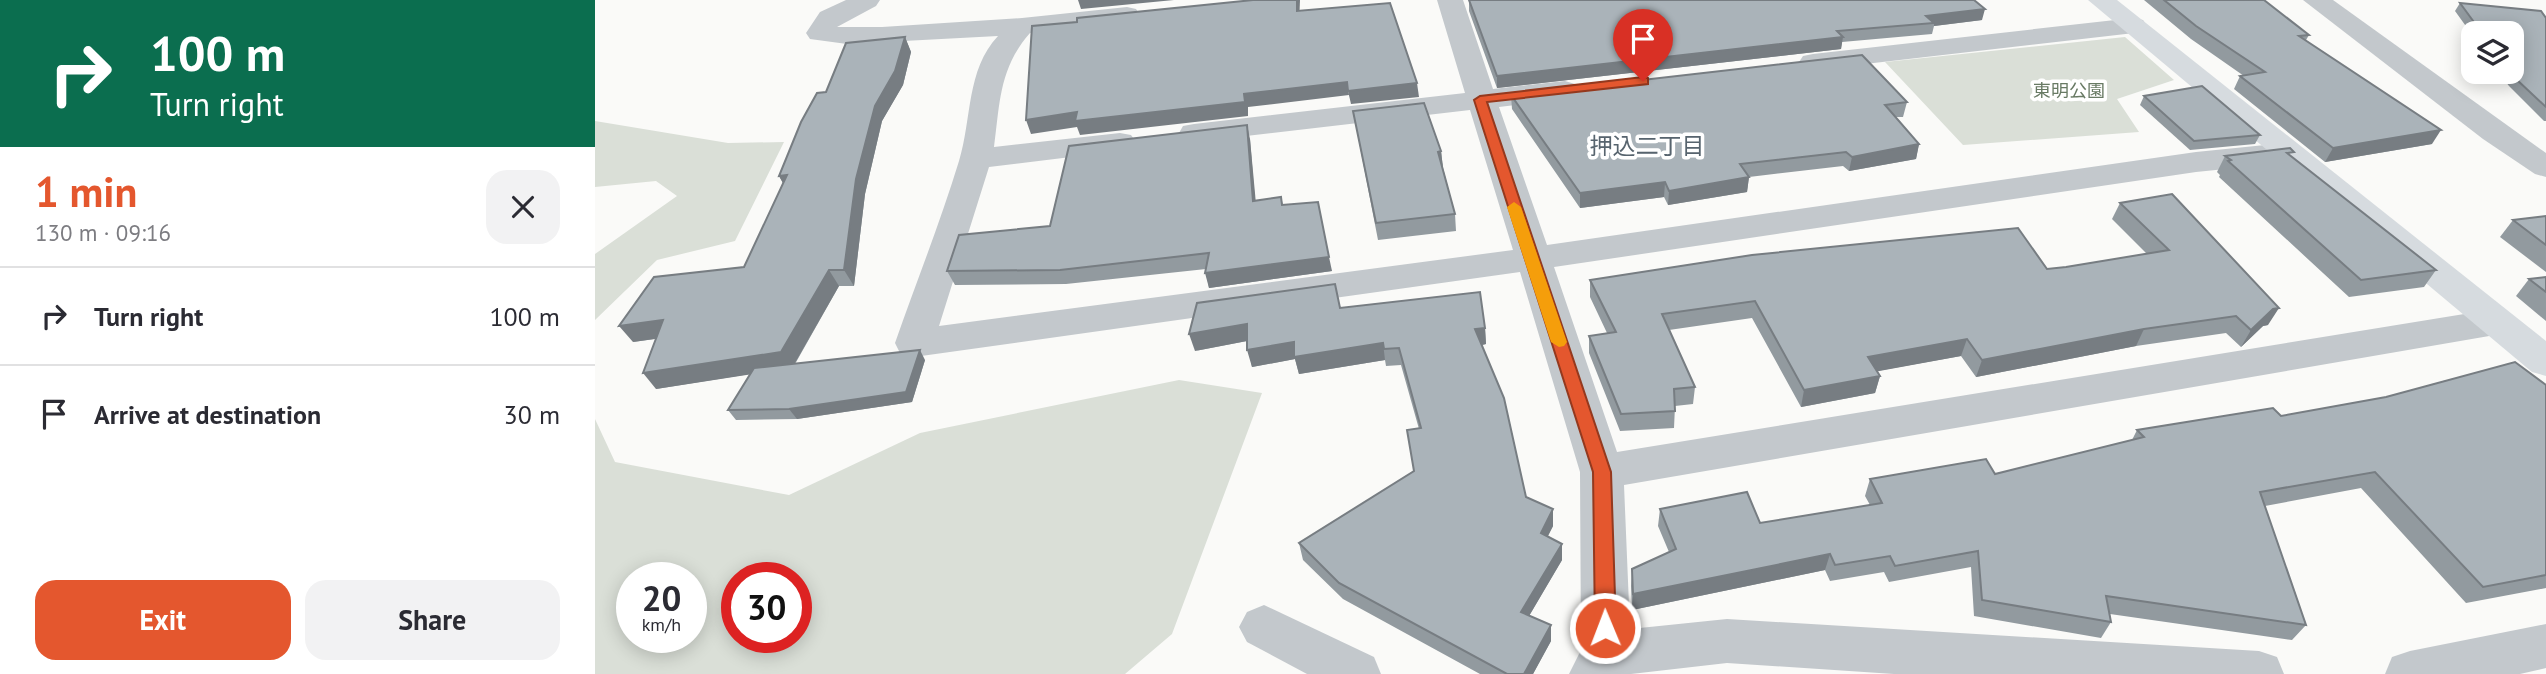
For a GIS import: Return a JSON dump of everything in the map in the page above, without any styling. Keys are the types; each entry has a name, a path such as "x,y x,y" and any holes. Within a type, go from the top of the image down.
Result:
{"street":[{"path":"867,0 829,18 820,33 882,35 1022,26 1156,12"},
{"path":"1450,0 1531,259 1602,472 1600,664 1727,641 2259,674"},
{"path":"2101,0 2546,362"},
{"path":"2316,0 2494,132 2546,167"},
{"path":"1022,26 1001,49 989,76 976,159 914,343 1531,259 2182,164 2291,152"},
{"path":"1786,65 2133,26"},
{"path":"976,159 1591,87"},
{"path":"1602,472 2495,322"},
{"path":"1264,627 1356,674"},
{"path":"2410,674 2546,646"}],"green space":[{"name":"東明公園","path":"2125,37 2174,80 2117,99 2139,132 1963,145 1885,62"},
{"path":"595,121 728,143 784,142 735,241 657,260 595,320 595,254 677,196 656,181 595,187"},
{"path":"1179,380 1262,393 1172,634 1125,674 595,674 595,419 615,462 789,495 920,433"}],"building":[{"path":"1253,0 1297,0 1297,11 1390,3 1417,83 1348,91 1347,82 1244,94 1245,102 1075,121 1077,112 1026,120 1032,26 1077,22 1077,18"},
{"path":"1469,0 1974,0 1985,9 1926,16 1934,23 1837,31 1843,37 1497,76"},
{"path":"2164,0 2264,0 2309,35 2299,36 2441,130 2333,148 2240,76 2265,72 2196,26"},
{"path":"2460,3 2541,11 2546,18 2546,107 2521,84 2524,84 2524,21 2473,21"},
{"path":"905,37 895,71 875,106 856,179 844,270 829,270 781,352 643,373 663,320 619,326 654,277 744,267 787,175 779,176 801,122 817,93 826,92 846,43"},
{"path":"1862,55 1907,102 1885,105 1919,144 1852,157 1846,152 1740,164 1749,177 1669,191 1665,182 1580,193 1511,95"},
{"path":"2202,86 2260,135 2194,141 2144,96"},
{"path":"1424,103 1441,151 1438,152 1455,214 1376,223 1353,111"},
{"path":"1247,125 1253,201 1281,197 1282,205 1318,202 1329,257 1205,273 1209,253 1060,270 947,271 959,235 1050,226 1069,146"},
{"path":"2290,148 2294,152 2287,153 2436,270 2361,280 2225,156"},
{"path":"2172,194 2279,308 2273,309 2251,330 2236,316 2144,329 1982,360 1967,339 1868,357 1880,376 1804,390 1755,301 1662,314 1695,387 1674,389 1675,411 1621,414 1589,336 1616,332 1590,280 1752,255 2018,228 2047,269 2066,267 2169,250 2120,203"},
{"path":"2546,216 2546,245 2513,220"},
{"path":"2546,277 2546,292 2529,279"},
{"path":"1335,284 1340,308 1480,292 1485,328 1475,329 1504,398 1526,497 1553,509 1541,533 1562,544 1521,612 1551,625 1524,674 1507,674 1339,583 1299,543 1414,471 1407,430 1421,428 1399,348 1384,349 1383,343 1294,357 1294,342 1247,350 1247,324 1189,334 1197,303"},
{"path":"920,350 906,392 789,409 728,410 754,368"},
{"path":"2515,362 2546,385 2546,575 2483,587 2375,472 2260,492 2306,625 2106,596 2111,622 1982,600 1978,551 1895,566 1890,556 1835,565 1830,554 1633,594 1632,569 1676,549 1660,509 1747,492 1760,523 1882,503 1870,479 1986,459 1995,474 2144,437 2137,430 2273,408 2281,416 2386,397"}],"slow traffic":[{"path":"1514,207 1559,342"}],"district":[{"name":"押込二丁目","path":"1647,145"}],"route":[{"path":"1605,628 1602,472 1480,100 1643,81"}]}
